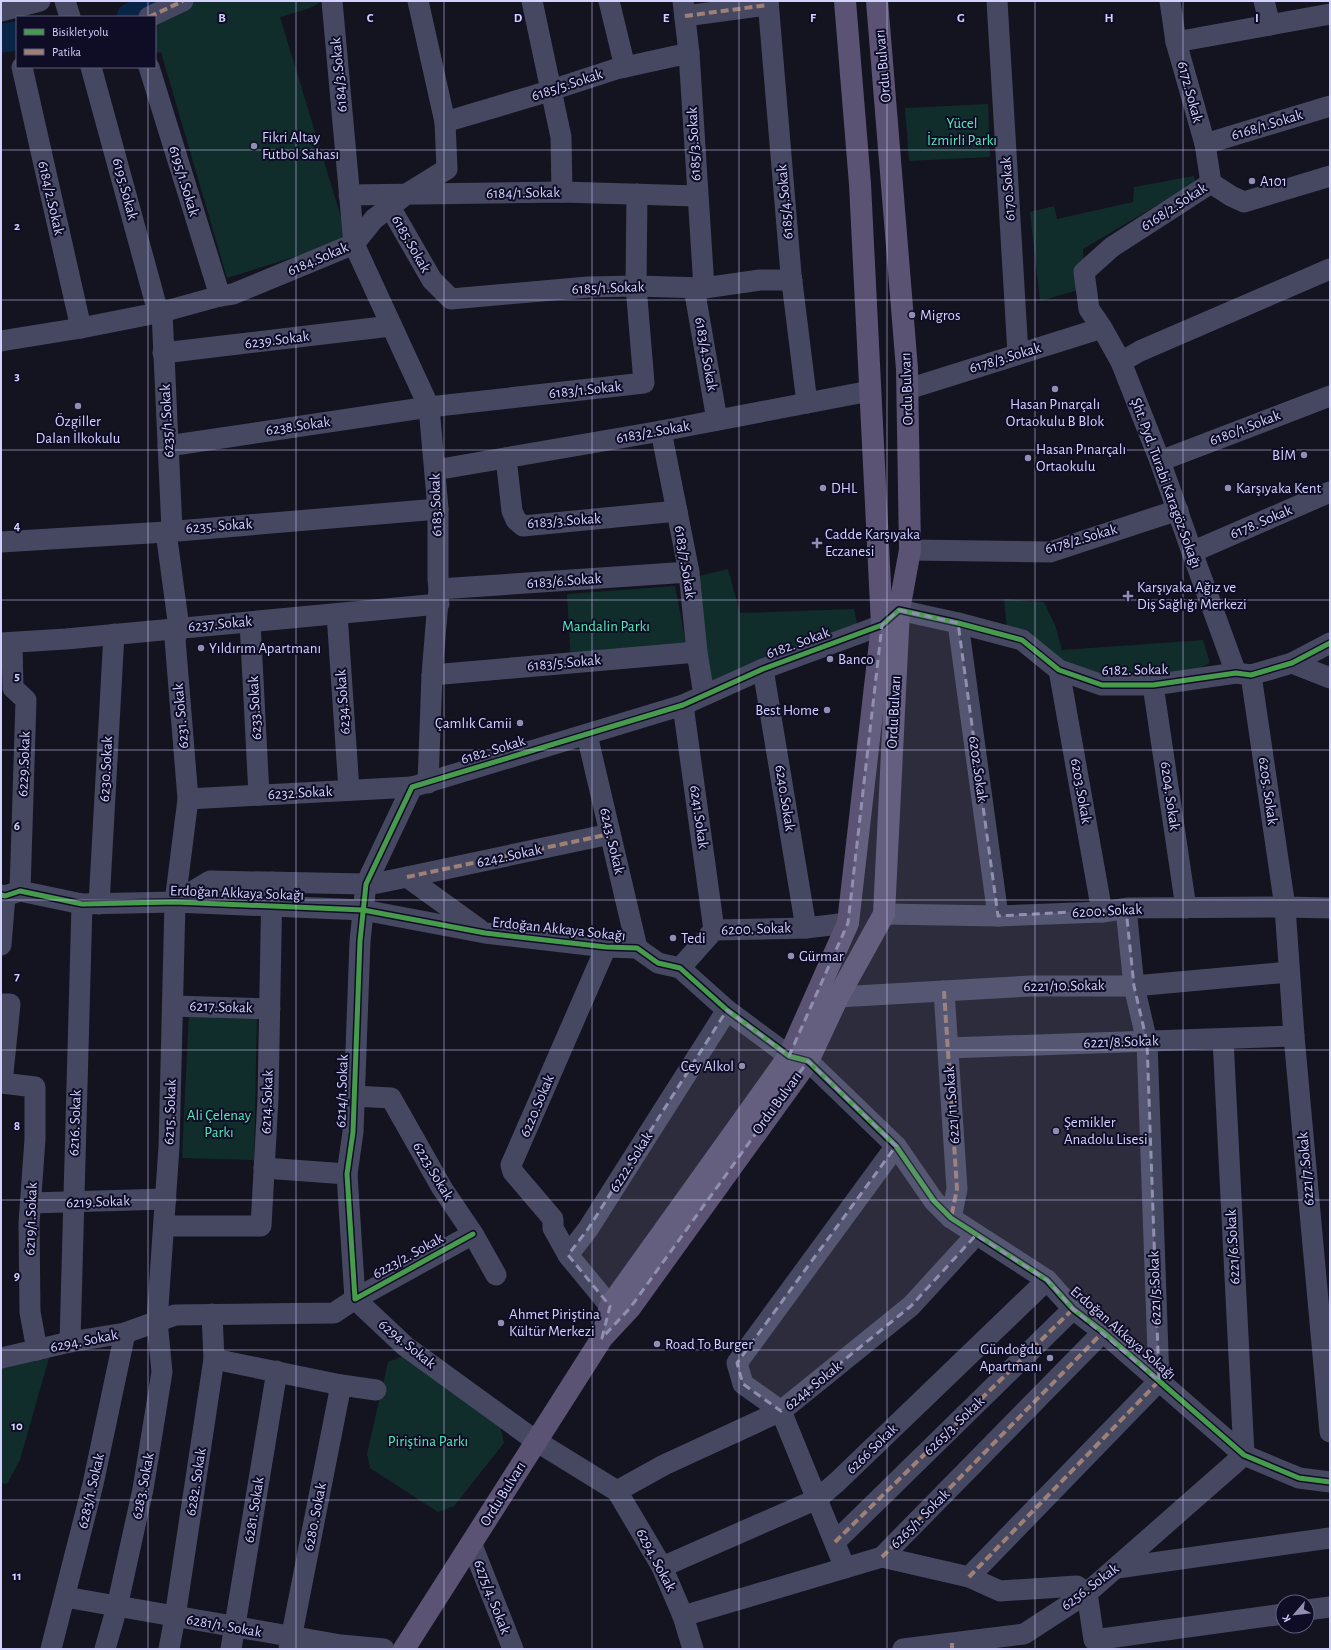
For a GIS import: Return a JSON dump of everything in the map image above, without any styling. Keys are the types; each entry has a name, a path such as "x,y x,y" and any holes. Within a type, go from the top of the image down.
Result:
{"main road":[{"name":"Ordu Bulvarı","path":"602,1338 610,1306 798,1059 848,923 882,625 860,184 845,1"},
{"name":"Ordu Bulvarı","path":"404,1649 472,1545 602,1338 630,1308 798,1059 838,997 884,914 899,610 910,550 908,369 877,1"}],"street":[{"path":"1,11 40,1"},
{"path":"65,1 70,16"},
{"path":"151,16 183,1"},
{"name":"6184/3.Sokak","path":"332,1 354,244"},
{"name":"6184.Sokak","path":"1,341 81,328 160,312 233,294 354,244 374,220 397,201 447,169 445,122 418,1"},
{"path":"532,1 552,90 560,138 562,192"},
{"path":"609,1 625,67"},
{"name":"6170.Sokak","path":"997,1 1018,354"},
{"name":"6172.Sokak","path":"1170,1 1176,42 1204,144 1211,182"},
{"path":"1264,1 1270,25"},
{"path":"684,8 768,3"},
{"name":"6185/4.Sokak","path":"768,3 792,280 807,403"},
{"name":"6185/3.Sokak","path":"684,8 689,53 698,196 699,288"},
{"path":"1176,42 1330,14"},
{"name":"6185/5.Sokak","path":"445,122 625,67 689,53"},
{"name":"6184/2.Sokak","path":"22,68 81,328"},
{"name":"6195.Sokak","path":"91,68 160,312"},
{"name":"6195/1.Sokak","path":"149,68 220,296"},
{"name":"6168/1.Sokak","path":"1204,144 1330,106"},
{"name":"6168/2.Sokak","path":"1102,328 1089,309 1084,272 1112,247 1211,182 1231,196 1244,202 1330,176"},
{"name":"6184/1.Sokak","path":"349,195 397,201 562,192 698,196"},
{"path":"636,286 637,194"},
{"name":"6185.Sokak","path":"397,201 432,280"},
{"name":"6183.Sokak","path":"354,244 429,407 438,509 439,596 420,785"},
{"path":"1121,362 1140,351 1330,270"},
{"name":"6185/1.Sokak","path":"432,280 451,299 588,287 636,286 699,288 760,280 792,280"},
{"name":"6183/1.Sokak","path":"429,407 644,383 636,286"},
{"name":"6183/4.Sokak","path":"699,288 717,420"},
{"name":"6235/1.Sokak","path":"160,312 168,446 169,531"},
{"name":"6239.Sokak","path":"163,353 391,326"},
{"name":"6178/3.Sokak","path":"908,389 1102,328"},
{"name":"Şht. Pyd. Turabi Karagöz Sokağı","path":"1102,328 1121,362 1160,461 1192,552 1243,674"},
{"name":"6183/2.Sokak","path":"435,470 661,431 870,391"},
{"name":"6180/1.Sokak","path":"1160,461 1330,396"},
{"name":"6238.Sokak","path":"168,446 429,407"},
{"name":"6183/7.Sokak","path":"661,431 689,572 697,652 704,695"},
{"name":"6183/3.Sokak","path":"506,458 512,511 516,520 523,526 677,511"},
{"name":"6178. Sokak","path":"1192,552 1330,492"},
{"name":"6235. Sokak","path":"1,542 169,531 438,509"},
{"name":"6178/2.Sokak","path":"910,550 1050,552 1178,510"},
{"name":"6231. Sokak","path":"169,531 179,628 175,639 188,799 175,902"},
{"name":"6183/6.Sokak","path":"439,596 689,572"},
{"name":"6237.Sokak","path":"6,643 337,614 439,596"},
{"name":"6182. Sokak","path":"420,785 683,705 763,668 882,625 899,610 958,623 1022,640 1059,670 1102,685 1153,684 1243,674 1292,663 1330,643"},
{"name":"6234.Sokak","path":"337,614 348,790"},
{"name":"6233.Sokak","path":"250,622 259,795"},
{"name":"6202.Sokak","path":"958,623 998,916"},
{"name":"6230.Sokak","path":"90,904 114,634"},
{"name":"6229.Sokak","path":"1,945 9,894 26,700 13,688 6,643"},
{"name":"6183/5.Sokak","path":"432,675 697,652"},
{"path":"1292,663 1330,678"},
{"name":"6240.Sokak","path":"763,668 806,928"},
{"name":"6203.Sokak","path":"1059,670 1102,912"},
{"name":"6205. Sokak","path":"1243,674 1285,907"},
{"name":"6204. Sokak","path":"1153,684 1186,908"},
{"name":"6241.Sokak","path":"683,705 714,930"},
{"name":"6243. Sokak","path":"587,734 638,948"},
{"path":"366,884 420,785"},
{"name":"6232.Sokak","path":"188,799 420,785"},
{"name":"6242.Sokak","path":"407,877 610,834"},
{"name":"Erdoğan Akkaya Sokağı","path":"175,902 210,880 366,884 407,877 485,933"},
{"name":"6214.Sokak","path":"164,1226 261,1226 268,1098 272,882"},
{"name":"6214/1.Sokak","path":"355,1299 347,1174 353,1132 360,941 366,884"},
{"name":"Erdoğan Akkaya Sokağı","path":"9,894 90,904 175,902 363,910 485,933 606,947 638,948 658,963 680,968 727,1010 798,1059 896,1146 934,1201 951,1218 1048,1280 1073,1309 1102,1332 1244,1455 1299,1478 1330,1482"},
{"name":"6215. Sokak","path":"158,1321 169,1147 175,902"},
{"name":"6216. Sokak","path":"70,1342 73,1203 90,904"},
{"name":"6200. Sokak","path":"884,914 998,916 1102,912 1126,909 1285,907 1330,908"},
{"name":"6221/7.Sokak","path":"1285,907 1294,1036 1330,1432"},
{"name":"6221/5.Sokak","path":"1126,909 1134,986 1147,1042 1159,1381"},
{"name":"6200. Sokak","path":"680,968 714,930 806,928 848,923"},
{"name":"6220.Sokak","path":"568,1255 553,1228 553,1219 513,1172 511,1165 606,947"},
{"name":"6221/10.Sokak","path":"838,997 1031,986 1134,986 1289,972"},
{"name":"6221/11.Sokak","path":"944,991 957,1189 951,1218"},
{"name":"6219/1.Sokak","path":"1,1004 10,1004 2,1083 35,1087 35,1139 29,1223 30,1312 37,1350"},
{"name":"6217.Sokak","path":"173,1006 270,1008"},
{"name":"6222. Sokak","path":"568,1255 588,1229 727,1010"},
{"name":"6221/8.Sokak","path":"948,1048 1294,1036"},
{"name":"6221/6.Sokak","path":"1223,1039 1244,1455"},
{"name":"6223.Sokak","path":"354,1096 391,1098 442,1188 473,1234 496,1275"},
{"path":"845,1568 782,1411 743,1384 737,1363 896,1146"},
{"path":"264,1168 347,1174"},
{"name":"6219.Sokak","path":"31,1204 166,1199"},
{"name":"6223/2. Sokak","path":"355,1299 473,1234"},
{"name":"6244. Sokak","path":"617,1491 664,1465 782,1411 912,1306 976,1235"},
{"path":"568,1255 610,1306"},
{"name":"6266 Sokak","path":"662,1566 817,1499 837,1482 1048,1280"},
{"name":"6294. Sokak","path":"1,1358 70,1342 125,1333 175,1315 334,1313 355,1299 405,1346 536,1441 617,1491 662,1566 683,1616 689,1647"},
{"name":"6265/3. Sokak","path":"835,1542 1073,1309"},
{"name":"6282. Sokak","path":"169,1649 214,1359 212,1314"},
{"name":"6283. Sokak","path":"105,1649 117,1607 143,1489 162,1372 158,1321"},
{"name":"6265/1. Sokak","path":"683,1616 882,1557 1102,1332"},
{"name":"6283/1. Sokak","path":"51,1649 93,1484 125,1333"},
{"path":"214,1359 341,1385 376,1390"},
{"name":"6281. Sokak","path":"231,1649 277,1371"},
{"path":"969,1577 1159,1381"},
{"name":"6280. Sokak","path":"290,1643 341,1385"},
{"name":"6256. Sokak","path":"904,1649 1024,1642 1117,1568 1244,1455"},
{"path":"1117,1568 1330,1538"},
{"name":"6275/4. Sokak","path":"472,1545 513,1649"},
{"path":"882,1557 969,1577 1000,1591 1077,1586 1087,1593 1094,1640 1275,1615"},
{"name":"6281/1. Sokak","path":"64,1597 235,1628 290,1643 341,1645 384,1649"},
{"path":"1315,1609 1330,1607"}],"highlighted area":[{"path":"899,610 958,623 998,916 1126,909 1134,986 1147,1042 1159,1381 1073,1309 1047,1280 976,1235 911,1306 781,1411 743,1384 737,1363 896,1146 808,1061 630,1308 602,1338 610,1306 568,1255 588,1229 727,1010 789,1056 848,923 882,625"}],"green space":[{"name":"Fikri Altay Futbol Sahası","path":"194,1 323,1 310,8 280,17 348,240 227,278 161,52 156,53 156,20"},
{"name":"Yücel İzmirli Parkı","path":"988,104 990,157 909,161 905,108"},
{"path":"1194,176 1196,182 1083,249 1085,288 1040,301 1030,212 1054,206 1057,219 1133,202 1134,187"},
{"path":"728,569 740,613 854,609 858,628 713,686 695,577"},
{"name":"Mandalin Parkı","path":"675,586 688,654 571,665 567,594"},
{"path":"1004,599 1044,602 1055,625 1062,650 1203,640 1210,663 1193,671 1149,675 1108,676 1071,667 1007,629"},
{"name":"Ali Çelenay Parkı","path":"189,1011 257,1014 254,1160 182,1158"},
{"path":"51,1351 20,1460 7,1484 1,1483 1,1364"},
{"name":"Piriştina Parkı","path":"403,1356 500,1426 504,1443 454,1506 438,1512 370,1468 367,1454 388,1362"}],"waterway":[{"path":"133,16 168,1"},
{"path":"1,38 16,36"}],"marked path":[{"path":"151,16 183,1"},
{"path":"685,16 768,5"},
{"path":"407,877 610,834"},
{"path":"944,991 957,1189 951,1218"},
{"path":"835,1542 1073,1309"},
{"path":"882,1557 1103,1332"},
{"path":"969,1577 1159,1381"},
{"path":"952,1643 952,1649"}],"cycle path":[{"path":"473,1234 355,1299 347,1174 353,1132 360,941 366,884 412,787 683,705 763,669 882,625 899,610 958,623 1022,640 1059,670 1102,685 1153,685 1236,673 1251,675 1292,663 1330,643"},
{"path":"1,895 5,896 20,891 82,904 175,902 363,910 485,933 606,947 637,948 658,963 680,968 727,1010 789,1056 808,1061 896,1146 934,1201 951,1218 1047,1280 1073,1309 1103,1332 1244,1455 1299,1478 1330,1482"}],"place":[{"name":"Fikri Altay Futbol Sahası","path":"254,146"},
{"name":"A101","path":"1252,181"},
{"name":"Migros","path":"912,315"},
{"name":"Hasan Pınarçalı Ortaokulu B Blok","path":"1055,389"},
{"name":"Özgiller Dalan İlkokulu","path":"78,406"},
{"name":"BİM","path":"1304,455"},
{"name":"Hasan Pınarçalı Ortaokulu","path":"1028,458"},
{"name":"DHL","path":"823,488"},
{"name":"Karşıyaka Kent","path":"1228,488"},
{"name":"Cadde Karşıyaka Eczanesi","path":"817,543"},
{"name":"Karşıyaka Ağız ve Diş Sağlığı Merkezi","path":"1128,596"},
{"name":"Yıldırım Apartmanı","path":"201,648"},
{"name":"Banco","path":"830,659"},
{"name":"Best Home","path":"827,710"},
{"name":"Çamlık Camii","path":"520,723"},
{"name":"Tedi","path":"673,938"},
{"name":"Gürmar","path":"791,956"},
{"name":"Cey Alkol","path":"742,1066"},
{"name":"Şemikler Anadolu Lisesi","path":"1056,1131"},
{"name":"Ahmet Piriştina Kültür Merkezi","path":"501,1323"},
{"name":"Road To Burger","path":"657,1344"},
{"name":"Gündoğdu Apartmanı","path":"1050,1358"}]}
